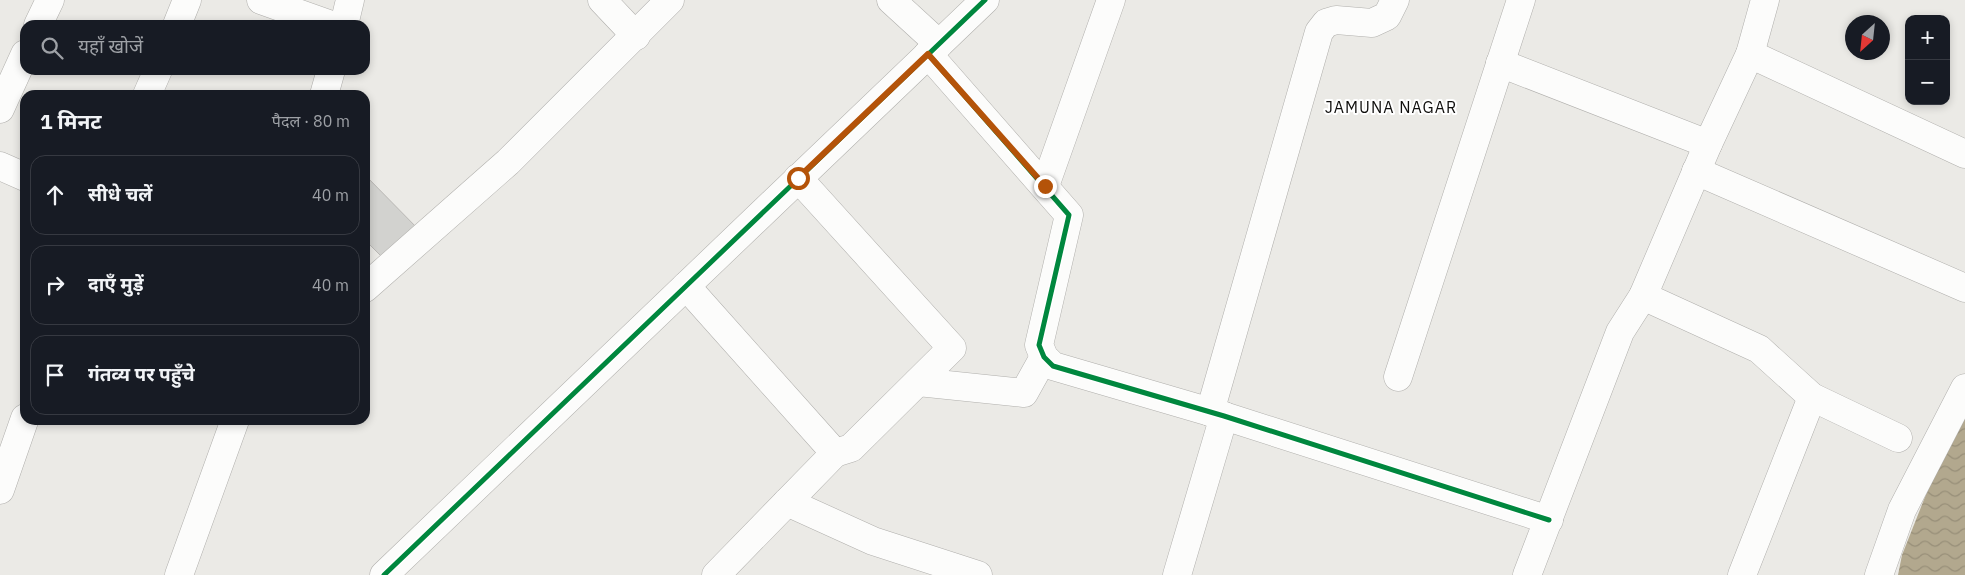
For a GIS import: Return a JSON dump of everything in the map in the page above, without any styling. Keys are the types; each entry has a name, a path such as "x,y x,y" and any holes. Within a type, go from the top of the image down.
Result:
{"street":[{"path":"40,20 50,0"},
{"path":"179,20 187,0"},
{"path":"261,0 317,20"},
{"path":"345,20 350,0"},
{"path":"602,0 636,36"},
{"path":"370,284 508,162 670,0"},
{"path":"890,0 934,49 1070,215 1039,345 1044,357 1052,366 1217,414 1549,520"},
{"path":"384,575 985,0"},
{"path":"1045,186 1111,0"},
{"path":"1178,575 1217,414 1319,32 1326,23 1336,20 1372,23 1388,16 1395,0"},
{"path":"1398,377 1521,0"},
{"path":"1527,575 1620,332 1643,296 1696,171 1750,54 1765,0"},
{"path":"1750,54 1965,154"},
{"path":"1500,63 1708,144"},
{"path":"0,109 20,65"},
{"path":"150,90 156,75"},
{"path":"325,90 330,75"},
{"path":"0,166 20,175"},
{"path":"1696,171 1965,288"},
{"path":"716,575 835,453 851,448 952,348 798,178"},
{"path":"686,286 835,453"},
{"path":"1643,296 1759,349 1812,396 1898,438"},
{"path":"918,382 1024,393 1044,357"},
{"path":"1879,575 1902,510 1965,388"},
{"path":"1742,575 1812,396"},
{"path":"0,490 23,425"},
{"path":"179,575 233,425"},
{"path":"788,502 873,541 978,575"}],"water":[{"path":"1965,409 1965,575 1898,575 1902,555 1946,444"}],"building":[{"path":"370,180 421,232 386,261 370,245"}],"cycle path":[{"path":"384,575 985,0"},
{"path":"928,54 1069,215 1039,345 1044,357 1053,366 1224,416 1549,520"}],"district":[{"name":"JAMUNA NAGAR","path":"1391,107"}],"route":[{"path":"798,178 928,54 1045,186"}]}
